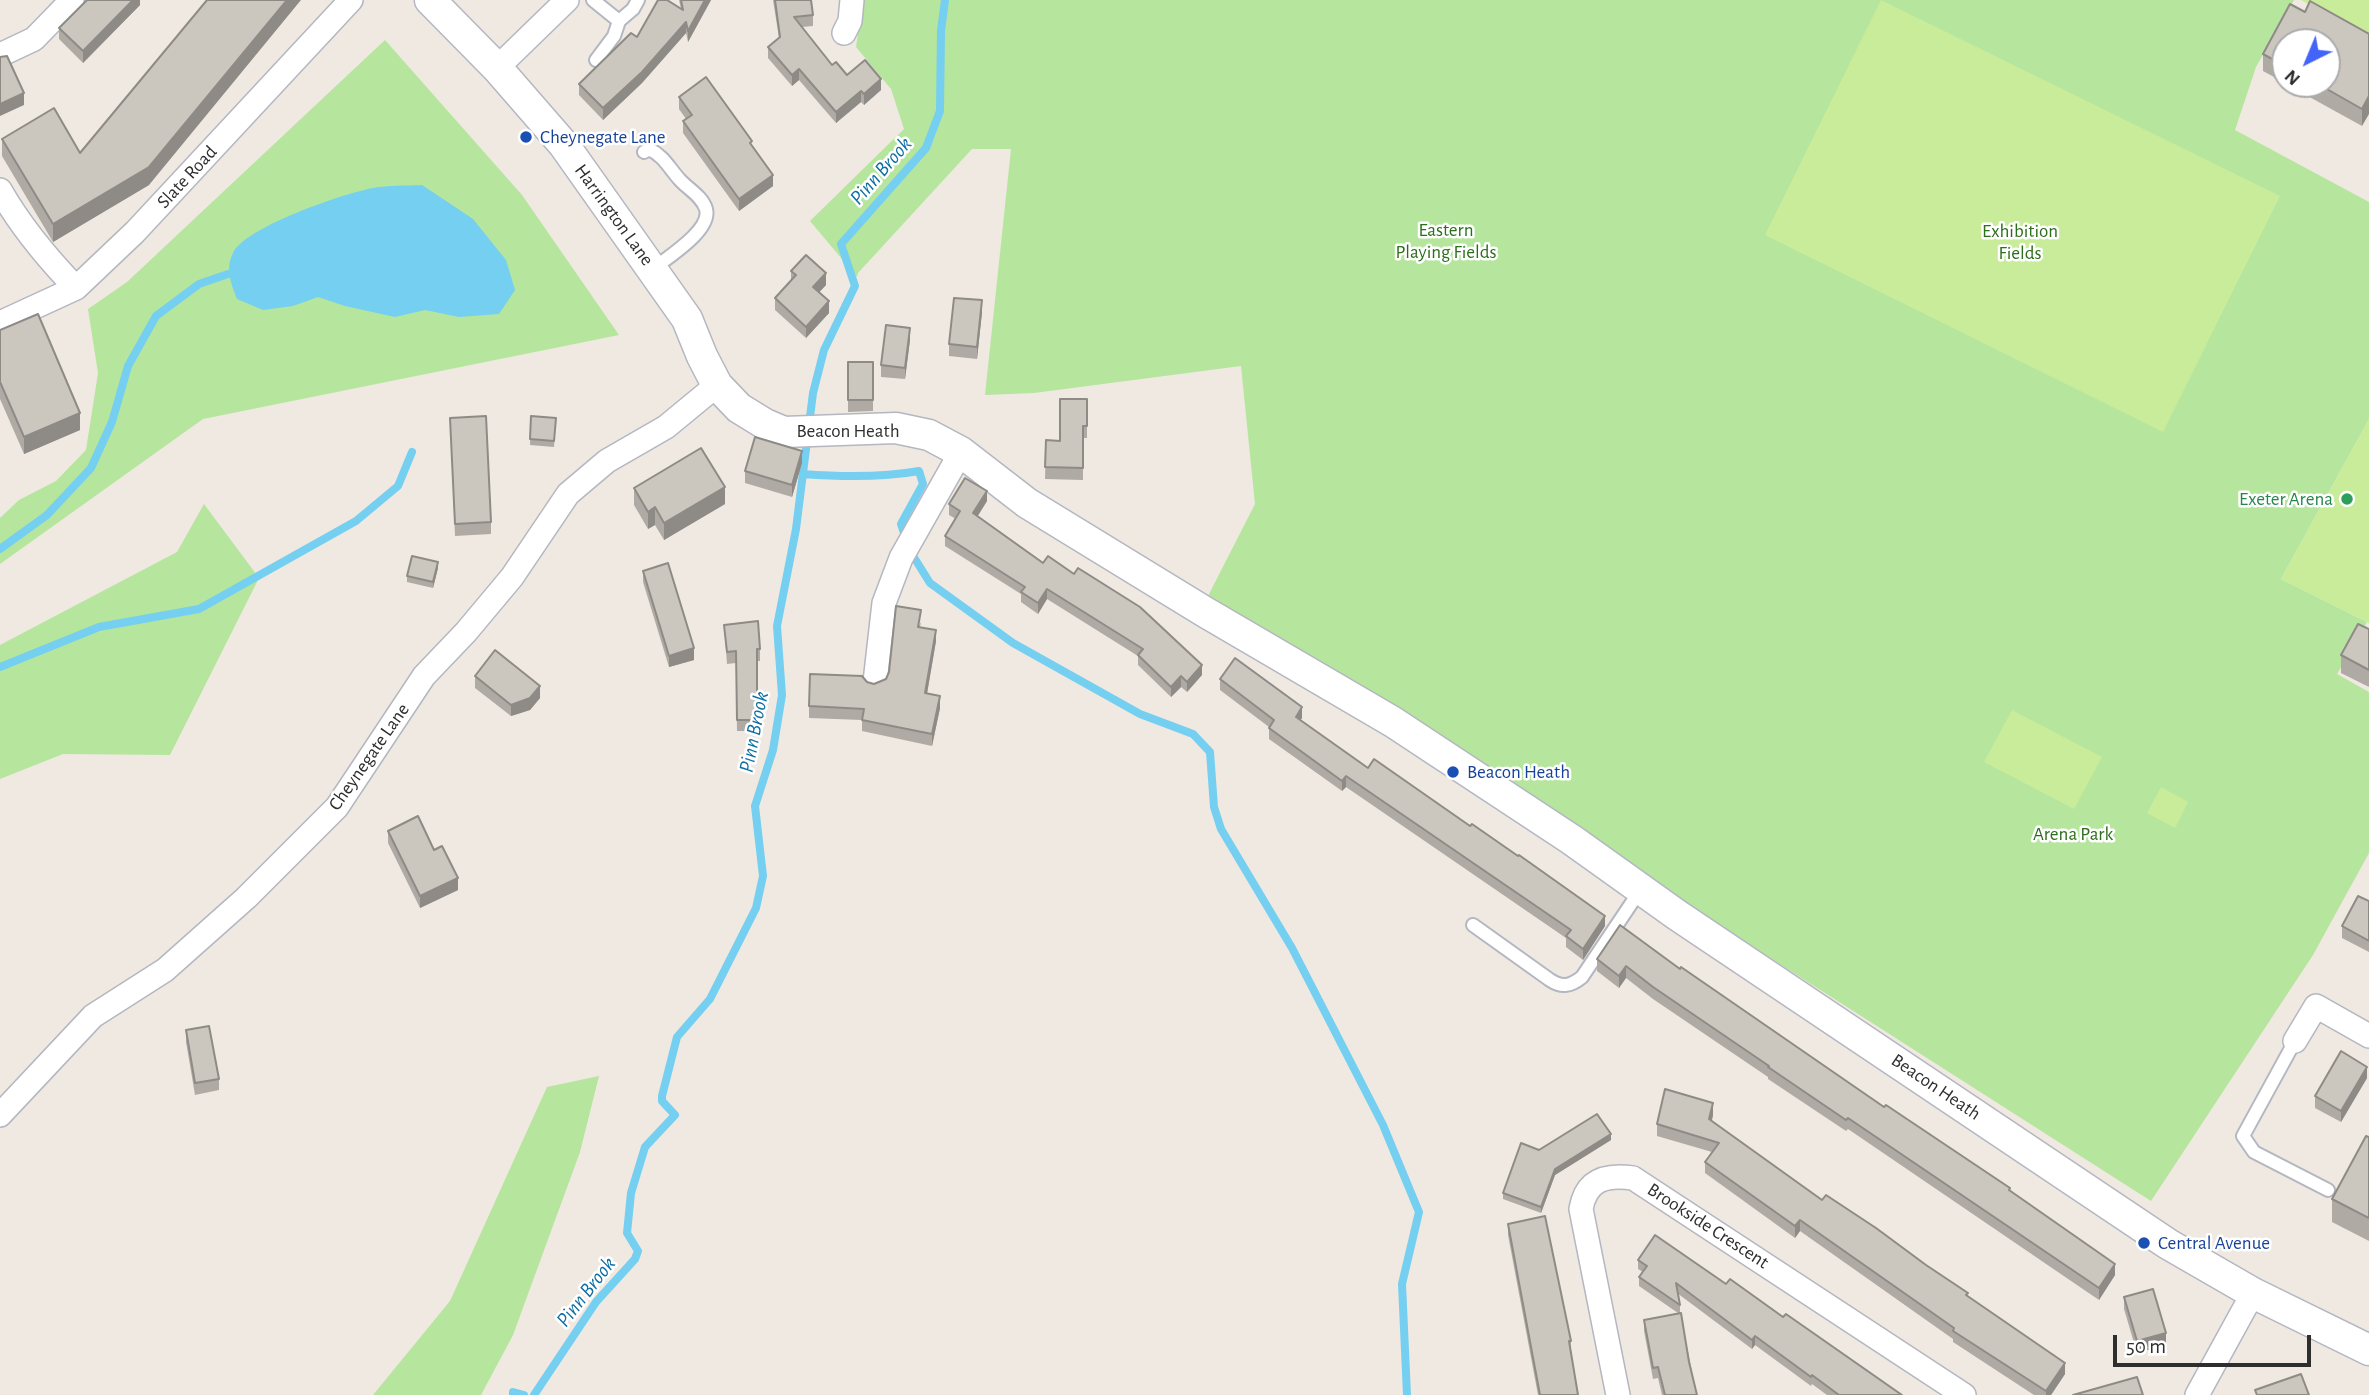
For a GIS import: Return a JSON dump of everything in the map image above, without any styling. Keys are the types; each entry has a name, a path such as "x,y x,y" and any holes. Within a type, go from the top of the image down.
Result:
{"street":[{"path":"0,55 34,39 72,0"},
{"name":"Slate Road","path":"0,323 76,288 135,232 351,0"},
{"name":"Harrington Lane","path":"430,0 497,68 564,145 687,319 702,356 718,385"},
{"path":"497,68 567,0"},
{"path":"844,33 850,21 852,0"},
{"path":"0,190 8,223 76,288"},
{"name":"Beacon Heath","path":"718,385 739,408 765,425 784,432 896,428 929,435 961,452 1027,503 1205,612 1393,722 1572,840 2168,1244 2253,1293 2369,1349"},
{"name":"Cheynegate Lane","path":"0,1115 93,1016 164,970 246,898 338,807 424,677 512,578 568,495 607,461 666,427 718,385"},
{"path":"875,682 884,603 901,558 961,452"},
{"path":"2295,1041 2315,1006 2369,1036"},
{"name":"Brookside Crescent","path":"1618,1395 1581,1209 1584,1193 1595,1183 1614,1175 1633,1178 1965,1395"},
{"path":"2196,1395 2253,1293"}],"lane":[{"path":"593,0 619,22"},
{"path":"596,60 614,36 619,22 638,0"},
{"path":"644,152 649,149 657,152 706,209 706,219 701,230 653,269"},
{"path":"1473,925 1558,986 1570,985 1582,977 1641,889"},
{"path":"2295,1041 2243,1136 2254,1152 2328,1190"}],"green space":[{"path":"863,0 2294,0 2278,28 2271,28 2271,41 2256,67 2235,130 2369,202 2369,419 2281,579 2367,622 2337,674 2369,692 2369,853 2313,955 2151,1201 1764,954 1416,723 1207,598 1255,504 1241,366 1034,393 985,395 1011,149 972,149 857,277 810,221 904,129 891,89 856,47"},
{"name":"Exhibition Fields","path":"1881,0 2280,196 2163,432 1765,235"},
{"path":"2301,0 2369,0 2369,39"},
{"path":"385,40 522,195 619,335 203,419 0,564 0,518 19,500 56,481 86,450 98,373 88,309 127,282"},
{"name":"Exeter Arena","path":"2369,419 2369,623 2281,579"},
{"path":"204,504 259,578 170,755 63,754 0,779 0,645 177,552"},
{"path":"2012,710 2102,757 2074,809 1984,762"},
{"path":"2161,787 2188,802 2175,828 2147,813"},
{"path":"599,1076 580,1152 513,1335 481,1395 373,1395 450,1301 547,1087"}],"water":[{"path":"422,185 473,219 506,260 515,290 499,314 459,317 425,310 395,317 318,297 293,306 263,310 237,299 229,265 233,253 241,243 256,233 297,213 359,191 385,186"}],"building":[{"path":"87,0 133,0 83,51 59,28"},
{"path":"207,0 287,0 149,167 53,224 2,139 54,108 80,153"},
{"path":"658,0 667,0 683,10 681,0 705,0 688,31 686,22 642,72 603,108 579,84 631,33 637,37"},
{"path":"775,0 811,0 813,15 794,17 832,65 836,62 847,75 865,60 881,79 864,94 861,91 836,112 799,69 792,75 768,47 780,37"},
{"path":"2310,1 2369,34 2369,96 2362,109 2341,97 2341,28 2277,28 2290,4 2305,12"},
{"path":"2271,39 2271,58 2263,54"},
{"path":"7,56 24,93 0,104 0,57"},
{"path":"706,77 773,175 739,199 683,121 692,115 679,97"},
{"path":"806,255 826,273 813,287 829,301 806,327 775,298 796,275 791,271"},
{"path":"954,298 982,300 977,347 949,344"},
{"path":"38,314 80,413 24,437 0,382 0,330"},
{"path":"886,325 910,328 905,368 881,365"},
{"path":"848,362 873,362 873,400 848,400"},
{"path":"1060,399 1087,399 1087,426 1083,426 1083,468 1045,467 1046,440 1060,441"},
{"path":"486,416 491,522 455,524 450,418"},
{"path":"531,416 556,418 554,441 530,439"},
{"path":"755,437 802,451 792,485 745,471"},
{"path":"701,448 725,487 664,523 655,507 648,512 634,488"},
{"path":"965,478 987,491 973,513 1043,563 1048,556 1074,574 1078,568 1140,607 1202,665 1187,682 1181,676 1171,687 1138,655 1143,649 1047,589 1038,603 1021,592 1025,587 945,536 960,511 949,504"},
{"path":"412,556 438,562 433,582 407,576"},
{"path":"668,563 694,648 669,656 643,571"},
{"path":"896,606 921,610 918,627 936,630 925,693 940,696 932,734 862,720 864,709 809,706 810,674 862,676 867,682 874,684 886,679"},
{"path":"758,621 760,649 757,649 757,720 737,720 736,651 727,652 724,625"},
{"path":"2358,624 2369,629 2369,670 2341,655"},
{"path":"495,650 540,686 530,698 511,705 475,676"},
{"path":"1235,658 1302,707 1296,717 1368,768 1374,759 1470,826 1472,824 1519,855 1605,916 1583,949 1566,936 1571,930 1346,776 1342,781 1269,728 1274,720 1220,679"},
{"path":"418,816 434,850 442,846 458,878 420,896 388,831"},
{"path":"2358,896 2369,901 2369,941 2342,926"},
{"path":"1620,925 1680,969 1681,967 1884,1107 1886,1105 2010,1188 2009,1190 2115,1264 2099,1288 1768,1067 1626,966 1619,976 1597,959"},
{"path":"209,1026 219,1079 195,1083 186,1030"},
{"path":"2341,1051 2367,1067 2341,1111 2315,1096"},
{"path":"1665,1089 1713,1103 1709,1119 1822,1200 1826,1195 1876,1228 1968,1293 1966,1295 2065,1363 2046,1391 1953,1331 1954,1328 1800,1220 1795,1226 1705,1162 1719,1143 1657,1124"},
{"path":"1597,1114 1611,1134 1555,1169 1541,1207 1503,1193 1521,1143 1539,1150"},
{"path":"2366,1136 2369,1137 2369,1218 2332,1199"},
{"path":"1545,1216 1571,1341 1578,1395 1540,1395 1508,1224"},
{"path":"1655,1235 1726,1284 1730,1279 1783,1317 1786,1314 1902,1395 1839,1395 1755,1336 1752,1340 1676,1283 1680,1305 1639,1277 1647,1266 1638,1260"},
{"path":"2153,1289 2166,1333 2137,1341 2124,1297"},
{"path":"1681,1313 1697,1395 1665,1395 1658,1367 1653,1368 1644,1320"},
{"path":"2301,1374 2309,1395 2257,1395 2255,1390"},
{"path":"2137,1377 2143,1395 2073,1395"}],"waterway":[{"name":"Pinn Brook","path":"534,1395 596,1302 635,1259 638,1251 627,1233 631,1193 645,1147 675,1115 662,1101 662,1096 677,1037 710,999 756,908 763,876 755,806 773,750 782,695 777,626 796,529 813,393 824,350 855,286 841,244 926,148 940,111 941,31 945,0"},
{"path":"0,549 47,515 91,468 112,422 128,366 156,316 199,284 228,274"},
{"path":"0,667 99,627 199,609 356,521 398,486 412,452"},
{"path":"803,474 861,476 919,471 923,484 901,524 910,551 930,583 1013,643 1140,714 1193,734 1210,752 1214,807 1221,829 1292,948 1383,1125 1419,1212 1402,1284 1407,1395"},
{"name":"Pinn Brook","path":"513,1395 513,1392 524,1395"}],"place":[{"name":"Cheynegate Lane","path":"526,137"},
{"name":"Exeter Arena","path":"2347,499"},
{"name":"Beacon Heath","path":"1453,772"},
{"name":"Central Avenue","path":"2144,1243"}],"park label":[{"name":"Eastern Playing Fields","path":"1446,241"},
{"name":"Arena Park","path":"2073,834"}]}
